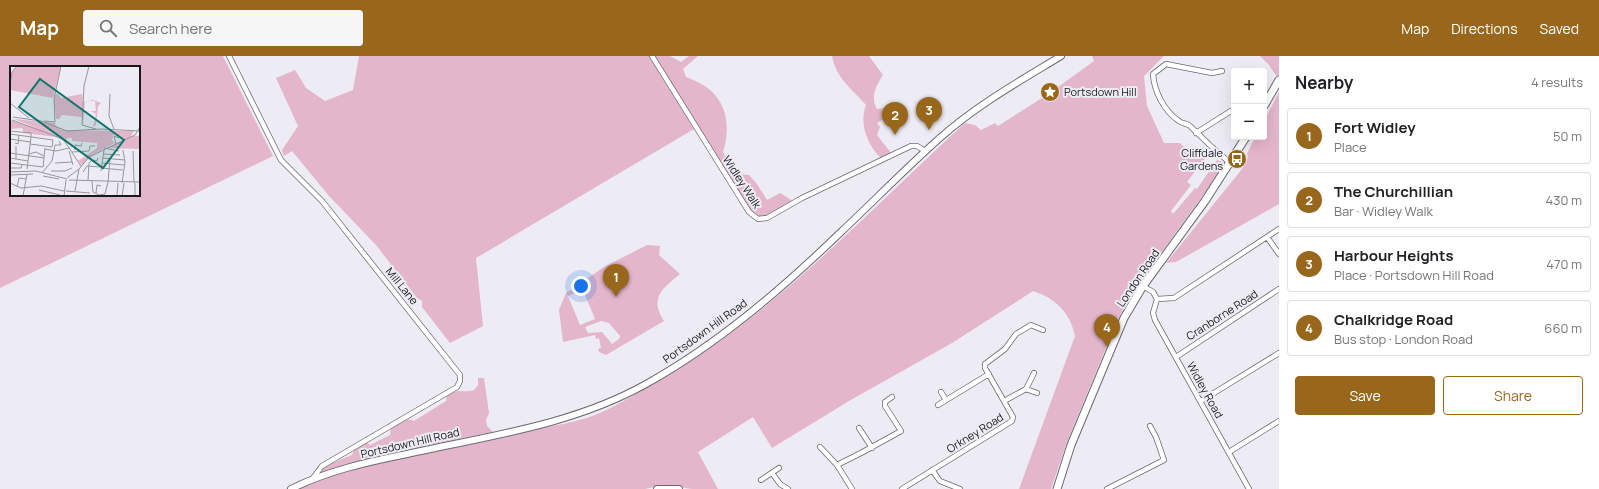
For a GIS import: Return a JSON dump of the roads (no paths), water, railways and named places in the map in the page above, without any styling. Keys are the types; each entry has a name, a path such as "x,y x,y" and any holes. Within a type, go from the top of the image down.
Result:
{"main road":[{"name":"Portsdown Hill Road","path":"290,489 313,478 373,461 562,419 618,399 648,383 702,349 783,285 925,151 967,116 1061,56"},
{"path":"1265,104 1279,80"},
{"name":"London Road","path":"1057,489 1071,445 1124,318 1143,286 1230,164 1244,140"},
{"path":"657,489 679,489"}],"street":[{"name":"Mill Lane","path":"229,56 282,160 322,201 460,376 460,381 457,387 322,466 313,478"},
{"name":"Widley Walk","path":"652,56 749,212 758,219 767,218 802,198 911,146 917,146 925,151"},
{"path":"1222,71 1212,73 1169,64 1163,66 1153,74 1153,86 1158,96 1179,122 1189,124 1196,133 1230,164"},
{"path":"1196,133 1231,111"},
{"path":"1143,286 1153,292 1157,299 1174,298 1279,229"},
{"path":"1267,237 1279,254"},
{"name":"Cranborne Road","path":"1176,357 1279,289"},
{"name":"Widley Road","path":"1157,299 1154,313 1155,320 1249,489"},
{"path":"938,405 989,374 985,364 1006,349 1016,334 1030,322 1043,330"},
{"path":"1201,401 1279,353"},
{"name":"Orkney Road","path":"902,489 1010,423 1013,417 989,374"},
{"path":"1004,401 1026,389 1034,374"},
{"path":"1026,389 1037,393"},
{"path":"941,392 946,400"},
{"path":"837,465 872,448 901,431 885,406 885,402 892,397"},
{"path":"1229,452 1279,421"},
{"path":"1107,489 1164,460 1156,437 1150,426"},
{"path":"859,428 872,448"},
{"path":"820,447 837,465 851,488 845,489"},
{"path":"761,480 778,468"},
{"path":"932,470 940,482 960,489"},
{"path":"772,473 780,484 788,489"}],"place":[{"name":"Portsdown Hill","path":"1050,92"},
{"name":"Harbour Heights","path":"929,130"},
{"name":"The Churchillian","path":"895,135"},
{"name":"Cliffdale Gardens","path":"1237,159"},
{"name":"Fort Widley","path":"616,297"},
{"name":"Chalkridge Road","path":"1107,347"}]}
